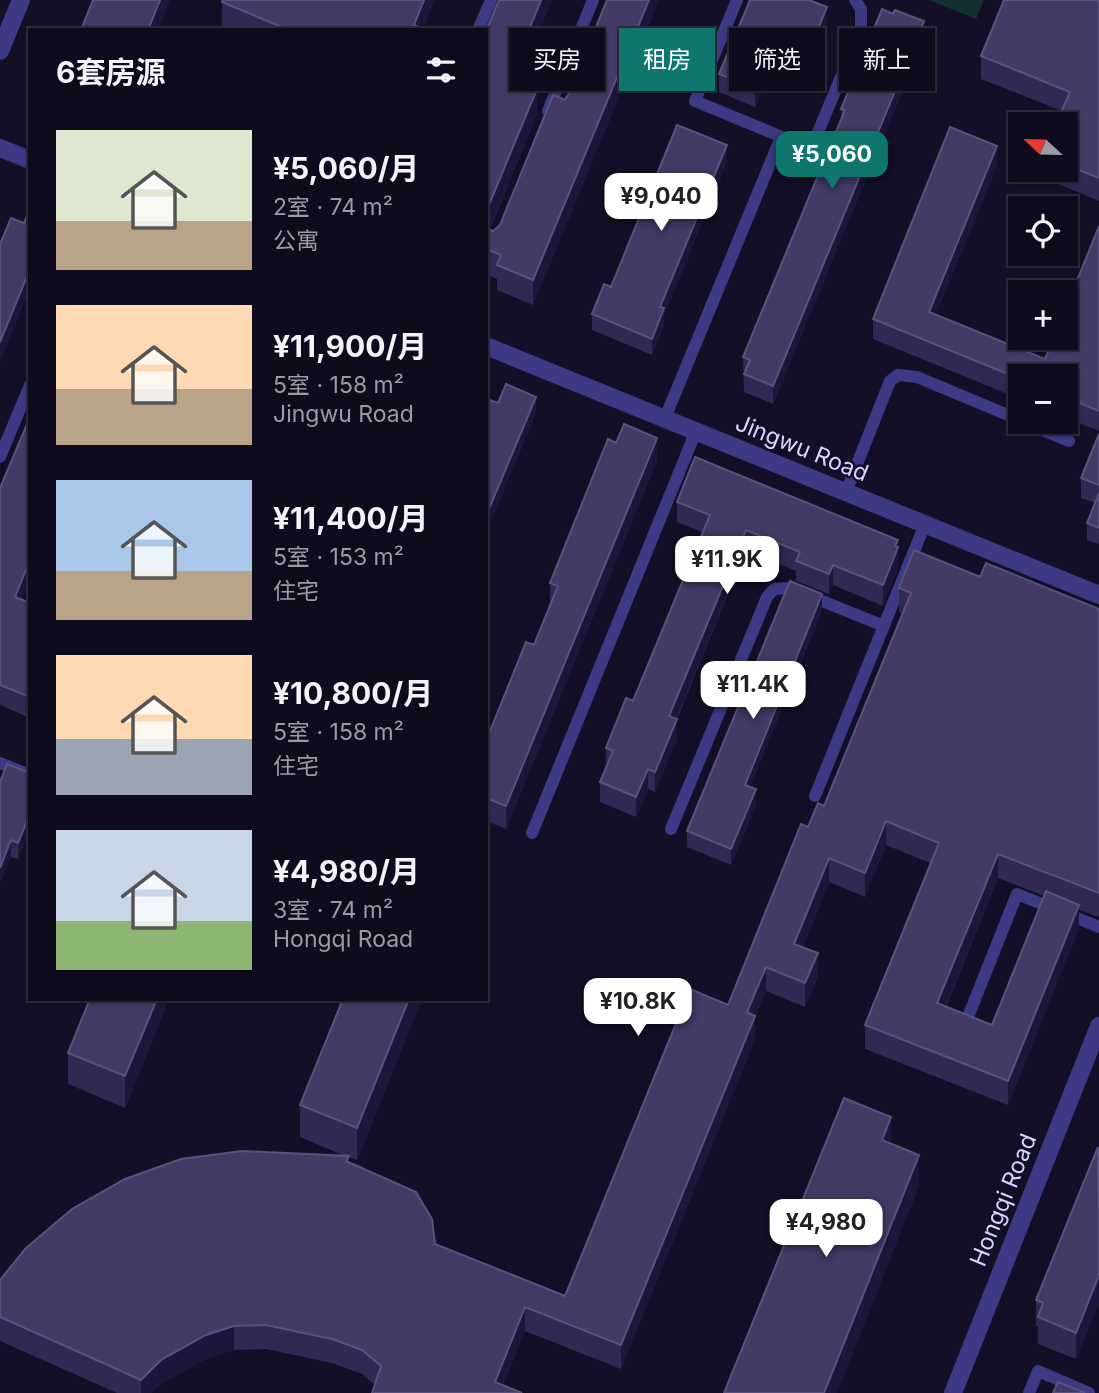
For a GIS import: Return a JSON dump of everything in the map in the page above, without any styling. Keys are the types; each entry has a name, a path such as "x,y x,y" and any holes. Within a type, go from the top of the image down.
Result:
{"street":[{"path":"0,51 21,0"},
{"path":"0,148 28,159"},
{"name":"Jingwu Road","path":"488,347 1099,595"},
{"name":"Hongqi Road","path":"953,1393 1099,1026"}],"lane":[{"path":"479,28 491,0"},
{"path":"542,124 593,0"},
{"path":"737,0 695,101 811,149 861,29 861,9 855,0"},
{"path":"665,418 781,137"},
{"path":"846,492 890,381 898,375 917,377 1008,415"},
{"path":"0,457 28,390"},
{"path":"532,833 696,431"},
{"path":"1053,434 1069,441"},
{"path":"815,796 925,524"},
{"path":"671,830 766,597 774,589 790,588 884,626"},
{"path":"0,763 28,774"},
{"path":"968,1017 1017,894 1099,927"},
{"path":"1029,1393 1038,1371 1089,1393"}],"green space":[{"path":"929,0 984,0 976,19"}],"building":[{"path":"93,0 160,0 149,28 82,28"},
{"path":"424,0 414,25 421,28 284,28 222,2"},
{"path":"499,0 541,0 530,28 509,28 509,91 536,91 488,207 488,28"},
{"path":"607,0 649,0 637,28 619,28 619,72 533,280 497,265 501,255 488,250 488,229 493,231 500,225 553,95 565,100 570,91 605,91 605,28 596,28"},
{"path":"750,0 809,0 827,7 818,28 738,28"},
{"path":"1004,0 1099,0 1099,178 1078,170 1078,112 1061,112 1070,92 981,56"},
{"path":"882,9 893,14 895,10 924,21 921,28 874,28"},
{"path":"729,50 729,78 719,74"},
{"path":"848,91 895,91 773,386 744,374 750,360 743,357 845,110 841,109"},
{"path":"677,125 727,145 660,307 664,308 652,339 592,314 604,284 611,287"},
{"path":"950,127 997,146 929,312 1008,344 1008,350 1023,350 1045,359 1049,350 1078,350 1077,280 1099,226 1099,411 1078,402 1078,364 1008,364 1008,374 873,319"},
{"path":"28,213 28,274 0,342 0,244 11,218 24,223"},
{"path":"506,384 536,397 488,511 488,404 490,400 498,403"},
{"path":"28,422 28,565 15,597 28,602 28,696 0,685 0,488"},
{"path":"624,424 657,438 506,806 488,799 488,736 526,642 534,645 558,586 550,583 608,439 616,443"},
{"path":"1099,434 1099,485 1081,478"},
{"path":"695,457 898,540 895,546 898,547 883,585 833,565 829,574 796,561 800,552 746,530 669,716 677,719 655,772 648,769 636,797 600,782 613,751 606,748 626,698 633,701 710,515 677,502"},
{"path":"1099,493 1099,528 1087,523"},
{"path":"914,550 980,577 986,563 1099,609 1099,893 998,854 937,1003 992,1025 1046,891 1079,905 1008,1081 865,1025 939,843 886,821 865,873 829,858 794,944 818,953 805,983 766,967 747,1012 755,1016 621,1345 525,1307 495,1382 522,1393 372,1393 381,1366 362,1350 332,1339 266,1325 234,1326 206,1335 161,1360 141,1380 0,1317 0,1280 26,1248 72,1209 125,1179 181,1159 242,1151 349,1156 346,1161 416,1192 432,1219 435,1244 565,1296 690,989 728,1005 801,824 808,827 818,803 824,806 911,593 899,588"},
{"path":"790,581 822,594 745,785 756,789 731,849 687,831"},
{"path":"7,764 28,772 28,819 18,843 11,840 0,868 0,782"},
{"path":"89,1001 156,1001 125,1076 68,1053"},
{"path":"342,1001 408,1001 357,1128 300,1105"},
{"path":"844,1098 891,1117 882,1140 919,1155 824,1393 724,1393"},
{"path":"1098,1147 1099,1275 1076,1333 1038,1317 1043,1303 1036,1300"},
{"path":"1058,1382 1085,1393 1053,1393"}]}
